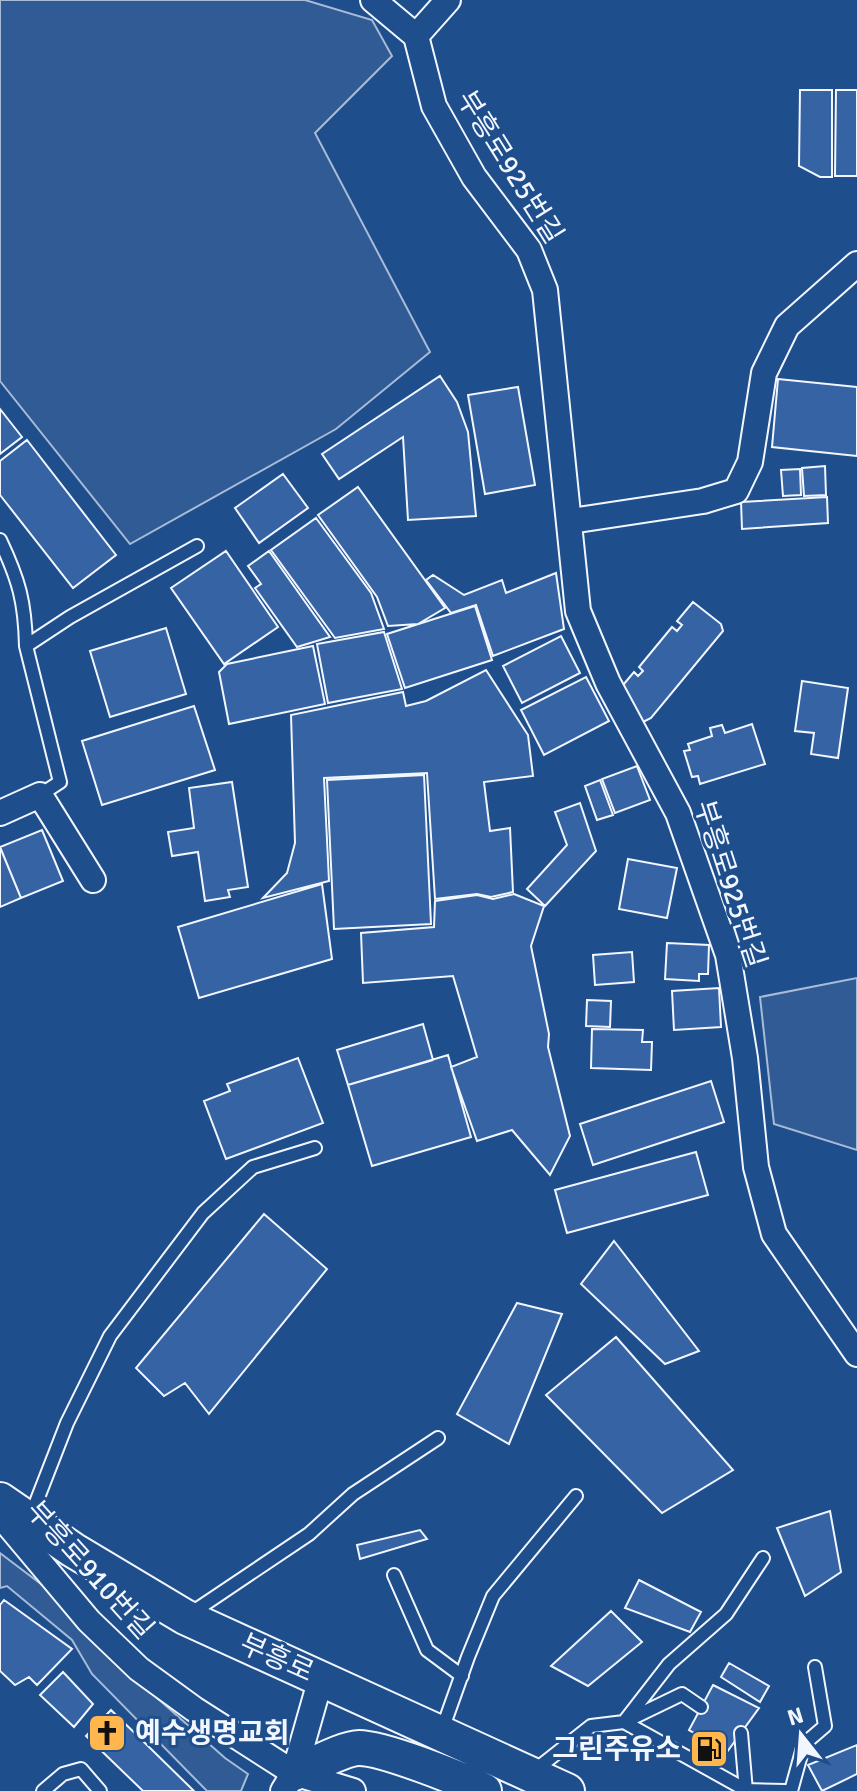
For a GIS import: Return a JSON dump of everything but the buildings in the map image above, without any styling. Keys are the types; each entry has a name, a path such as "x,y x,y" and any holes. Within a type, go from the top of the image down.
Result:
{"main road":[{"name":"부흥로","path":"0,1500 14,1518 185,1617 567,1791"},
{"path":"288,1782 358,1748 467,1782 484,1791"}],"street":[{"path":"373,0 416,36 448,0"},
{"name":"부흥로925번길","path":"416,36 434,106 474,177 529,250 545,290 578,611 608,683 678,813 728,955 745,1058 756,1167 774,1234 857,1354"},
{"path":"571,521 703,501 736,491 750,462 764,373 787,326 857,264"},
{"path":"0,813 40,795 93,880"},
{"name":"부흥로910번길","path":"14,1518 89,1621 139,1669 288,1782 353,1791"},
{"path":"288,1782 321,1678"}],"lane":[{"path":"0,540 17,576 25,610 26,646 60,782 40,795"},
{"path":"26,646 70,617 197,546"},
{"path":"14,1518 67,1423 110,1336 203,1213 253,1167 315,1148"},
{"path":"185,1617 309,1534 353,1494 438,1438"},
{"path":"441,1735 493,1596 576,1496"},
{"path":"624,1722 669,1664 726,1614 763,1558"},
{"path":"394,1575 427,1650 462,1676"},
{"path":"624,1722 746,1790 788,1791 804,1744 825,1726 815,1667"},
{"path":"530,1774 591,1726 624,1722 682,1694 701,1707"},
{"path":"741,1733 746,1790"},
{"path":"43,1791 63,1774 81,1769 100,1791"}],"shaded area":[{"path":"0,0 305,0 372,20 392,56 315,133 430,352 336,429 130,544 0,381"},
{"path":"857,978 857,1150 774,1124 760,997"},
{"path":"0,1553 62,1600 96,1644 225,1758 248,1774 241,1791 207,1791 92,1674 72,1640 7,1586 0,1588"}],"place":[{"name":"예수생명교회","path":"107,1733"},
{"name":"그린주유소","path":"709,1749"}]}
